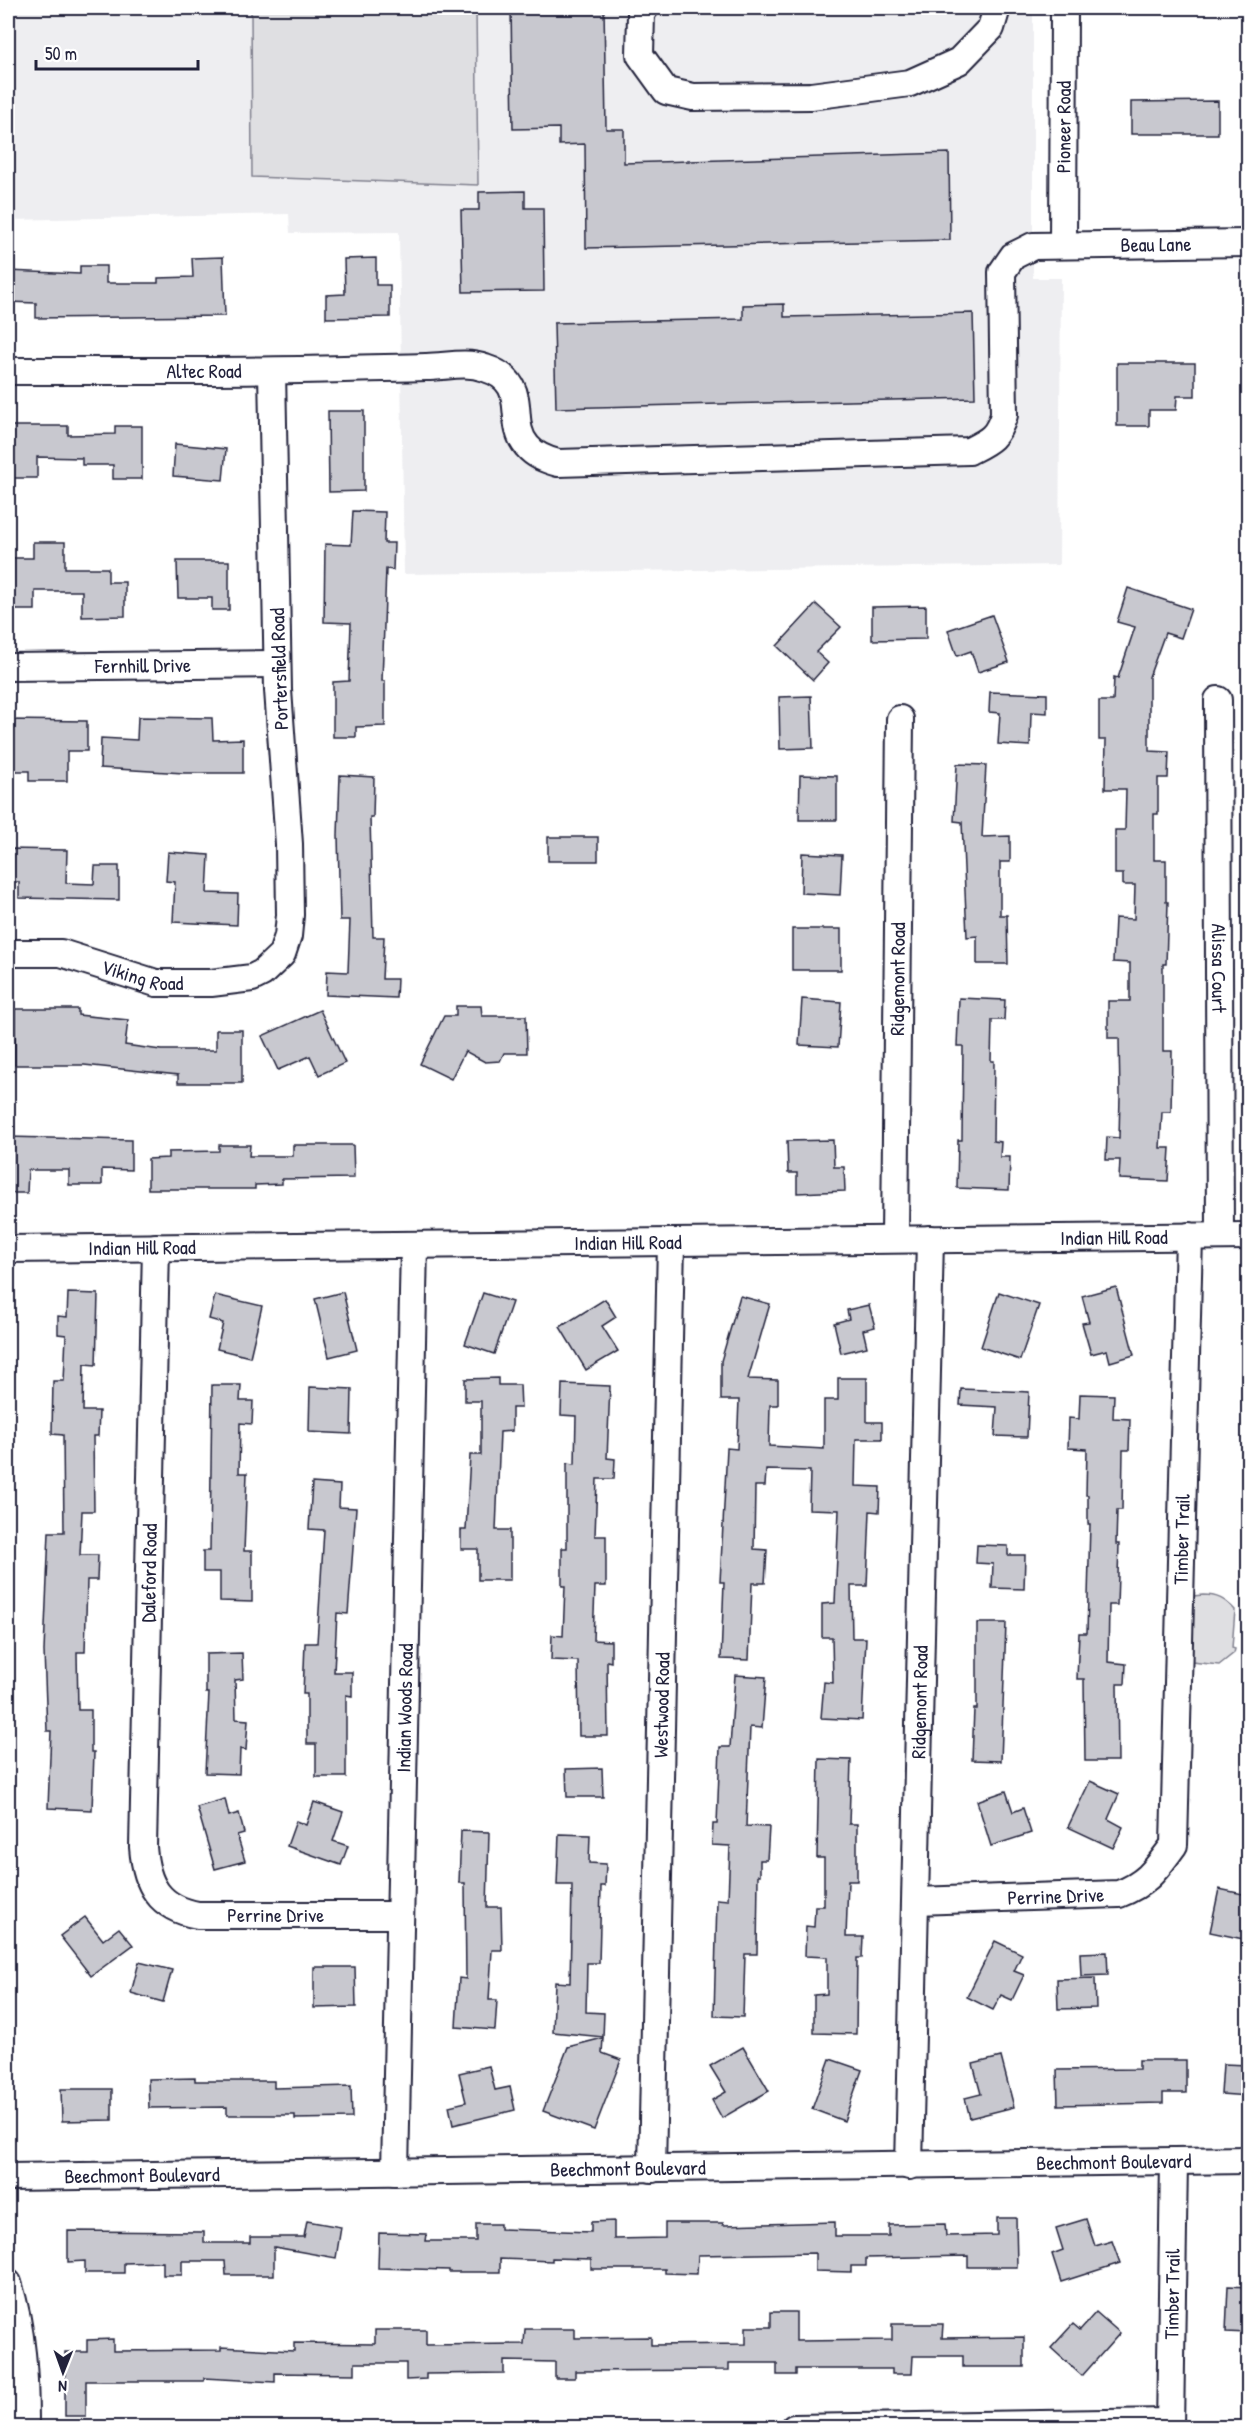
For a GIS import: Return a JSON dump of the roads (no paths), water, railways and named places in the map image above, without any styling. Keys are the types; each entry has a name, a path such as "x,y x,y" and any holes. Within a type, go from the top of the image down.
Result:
{"street":[{"path":"645,8 641,14 640,55 666,91 693,97 811,96 910,83 959,61 991,28 996,8"},
{"name":"Pioneer Road","path":"1064,8 1064,245"},
{"name":"Beau Lane","path":"401,367 470,364 496,373 512,388 517,400 519,426 526,445 542,458 558,463 969,451 987,442 999,431 1004,415 1002,272 1013,255 1033,246 1248,243"},
{"name":"Altec Road","path":"8,371 401,367"},
{"name":"Portersfield Road","path":"272,370 278,664 289,844 290,915 288,936 282,954 274,963"},
{"name":"Fernhill Drive","path":"8,667 278,664"},
{"name":"Alissa Court","path":"1218,700 1220,1236"},
{"name":"Ridgemont Road","path":"895,1239 900,719"},
{"name":"Viking Road","path":"8,953 61,953 156,983 238,981 252,978 274,963"},
{"name":"Timber Trail","path":"1174,1845 1189,1236"},
{"name":"Indian Hill Road","path":"8,1249 1248,1236"},
{"name":"Ridgemont Road","path":"909,2166 930,1239"},
{"name":"Westwood Road","path":"652,2169 671,1242"},
{"name":"Indian Woods Road","path":"395,2172 414,1245"},
{"name":"Daleford Road","path":"156,1247 143,1847 148,1877 158,1895"},
{"name":"Perrine Drive","path":"916,1901 1119,1894 1138,1887 1155,1870 1174,1845"},
{"name":"Perrine Drive","path":"158,1895 177,1909 198,1915 399,1915"},
{"name":"Beechmont Boulevard","path":"8,2177 1248,2160"},
{"name":"Timber Trail","path":"1170,2425 1174,2161"},
{"path":"8,2283 21,2338 25,2427"},
{"path":"794,2427 1170,2425"}]}
